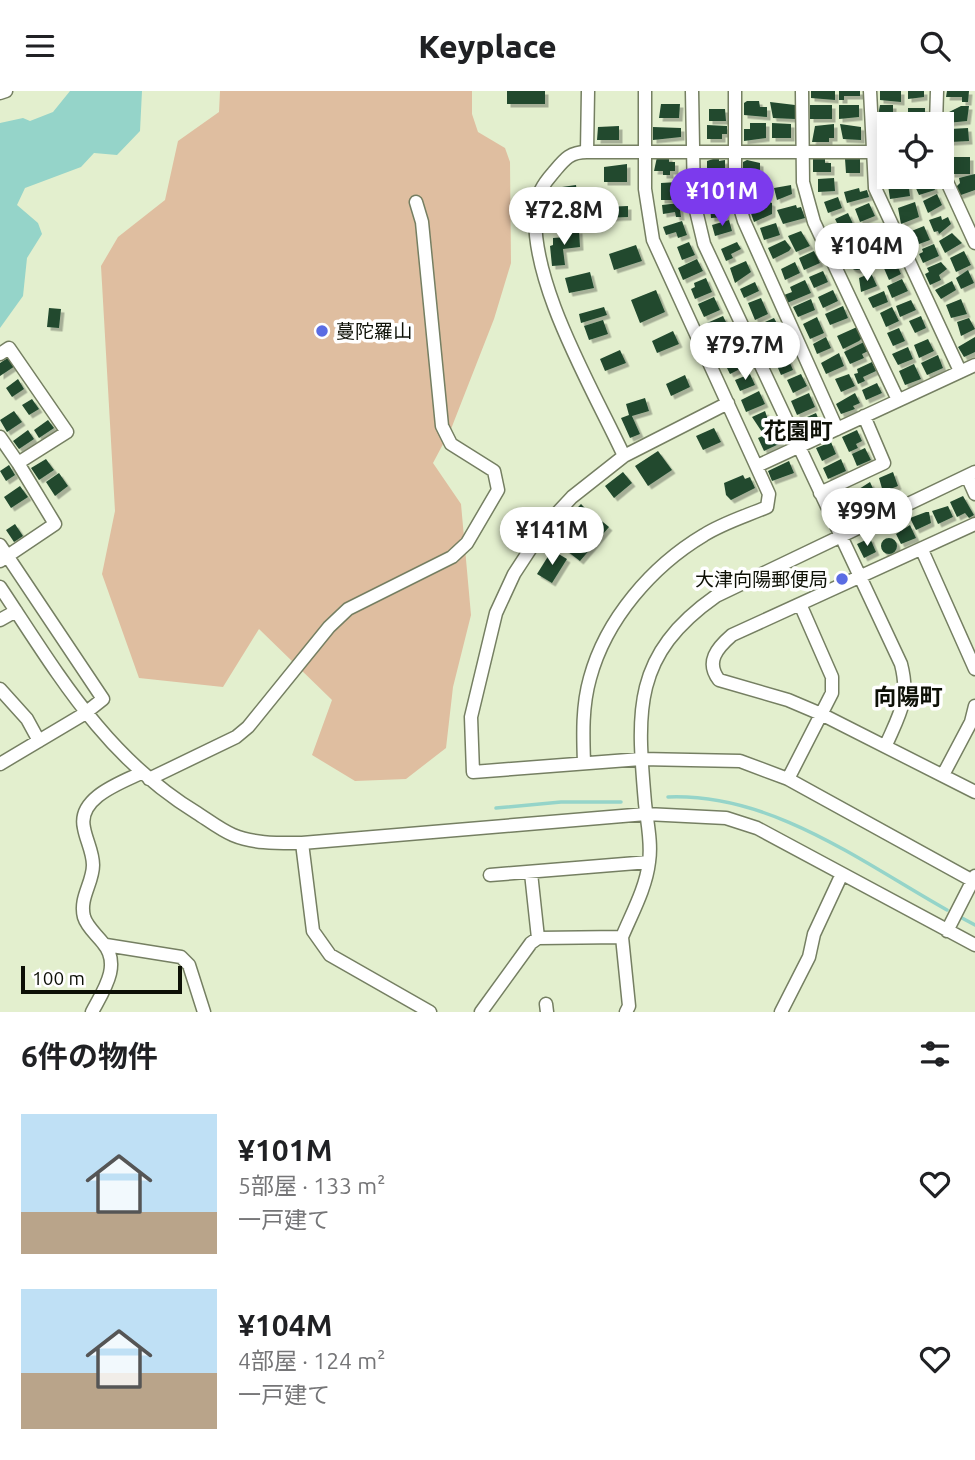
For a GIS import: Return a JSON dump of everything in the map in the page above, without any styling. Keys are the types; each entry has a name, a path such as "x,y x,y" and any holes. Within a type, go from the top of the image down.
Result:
{"street":[{"path":"0,93 6,91"},
{"path":"587,152 588,91"},
{"path":"584,763 583,724 589,679 603,645 645,581 674,555 706,534 767,506 769,493 653,240 645,189 645,91"},
{"path":"692,91 694,202 704,244 901,664 907,688 903,707 886,745"},
{"path":"735,91 735,191 744,221 837,429"},
{"path":"802,91 803,182 814,222 898,400"},
{"path":"870,91 871,152 875,188 960,371"},
{"path":"936,112 937,91"},
{"path":"624,456 557,311 537,235 536,204 541,190 570,154 692,151 877,152"},
{"path":"950,189 975,243"},
{"path":"92,1012 110,978 111,957 106,945 85,921 82,906 93,862 83,825 84,812 94,799 236,737 248,727 328,627 348,609 452,557 467,543 499,490 494,471 452,444 442,426 422,222 416,202"},
{"path":"0,354 9,348 67,432 18,463"},
{"path":"757,466 975,365"},
{"path":"728,403 624,456 572,497 546,525 514,574 496,613 471,717 473,772 641,759 740,761 788,779 974,880 947,931"},
{"path":"820,493 884,463 864,416"},
{"path":"0,437 55,524 4,559"},
{"path":"626,1012 629,1006 622,937 640,897 649,862 639,723 645,688 669,637 682,622 716,596 971,474 975,494"},
{"path":"975,524 732,635 718,647 713,660 713,672 719,680 733,687 788,700 821,714 975,792"},
{"path":"0,545 4,559 103,699 84,714 0,764"},
{"path":"922,550 975,669"},
{"path":"0,587 84,714 145,776 172,798 233,835 268,842 302,843 646,814 689,814 757,828 841,876 975,946"},
{"path":"788,779 832,693 832,677 800,604"},
{"path":"0,620 16,611"},
{"path":"2,695 27,719 39,741"},
{"path":"943,775 971,722 975,706"},
{"path":"302,843 313,931 330,955 430,1012"},
{"path":"490,875 649,862"},
{"path":"531,873 538,938"},
{"path":"781,1012 809,957 814,934 841,876"},
{"path":"481,1012 531,943 538,938 622,937"},
{"path":"106,945 181,957 189,965 204,1012"}],"shaded area":[{"path":"220,91 472,91 472,114 478,132 505,148 510,162 511,263 494,319 451,429 433,463 461,504 471,615 453,687 446,748 406,779 355,781 312,755 332,700 259,629 223,687 139,678 102,574 115,511 101,266 118,237 165,200 178,141 219,112"}],"water":[{"path":"70,91 142,91 140,131 117,155 94,153 81,167 25,188 17,205 38,223 42,234 27,258 23,296 0,328 0,123 23,118 30,121 53,112"}],"building":[{"path":"507,91 545,91 545,104 507,104"},
{"path":"811,91 835,91 835,100 811,98"},
{"path":"839,91 860,91 860,96 844,96 844,100 839,100"},
{"path":"880,91 901,91 901,102 880,100"},
{"path":"908,91 924,91 924,97 908,99"},
{"path":"947,91 969,91 968,102 962,102 962,97 946,97"},
{"path":"759,101 760,107 767,107 767,117 744,115 744,103"},
{"path":"770,102 795,105 795,119 773,118"},
{"path":"661,104 680,104 679,118 659,118"},
{"path":"810,105 832,105 832,119 810,119"},
{"path":"839,105 859,105 859,117 839,119"},
{"path":"880,105 893,105 893,112 879,112"},
{"path":"961,106 969,106 967,121 954,122 954,112 949,112"},
{"path":"908,108 925,108 925,112 908,112"},
{"path":"709,109 725,109 726,121 709,121"},
{"path":"750,123 766,123 766,138 744,141 744,129 750,129"},
{"path":"772,123 791,124 791,138 772,138"},
{"path":"834,124 834,138 829,138 829,142 812,142 815,126"},
{"path":"840,124 861,127 861,140 843,139"},
{"path":"707,125 727,126 727,134 722,134 722,139 707,139"},
{"path":"619,126 619,140 597,140 598,127"},
{"path":"653,127 681,128 681,137 653,140"},
{"path":"968,128 969,141 954,142 954,129"},
{"path":"657,157 669,157 669,162 675,162 675,171 670,171 670,175 663,175 663,171 654,171"},
{"path":"719,157 719,161 725,160 725,172 707,173 707,161"},
{"path":"954,157 970,157 970,174 954,174"},
{"path":"813,158 825,158 825,163 831,163 831,172 813,172"},
{"path":"845,159 860,159 860,173 846,173"},
{"path":"747,160 760,163 760,177 743,175 743,162"},
{"path":"627,164 627,182 604,182 604,167"},
{"path":"975,174 975,190 958,196 956,187 960,183 959,178"},
{"path":"834,178 835,191 818,192 818,179"},
{"path":"759,179 767,182 767,198 747,197 747,187 752,187 752,181"},
{"path":"728,180 728,194 709,195 709,181"},
{"path":"678,182 678,200 661,200 661,183"},
{"path":"576,185 578,200 564,202 562,187"},
{"path":"791,185 792,194 777,200 774,188"},
{"path":"859,188 860,192 867,190 869,197 847,203 844,192"},
{"path":"889,189 909,189 910,196 890,199"},
{"path":"916,189 935,190 919,195"},
{"path":"937,194 942,205 928,213 923,201"},
{"path":"838,197 842,208 828,213 824,202"},
{"path":"767,201 772,203 772,214 754,222 749,208"},
{"path":"915,202 919,217 901,224 898,208"},
{"path":"679,203 681,217 676,217 675,212 663,214 662,205"},
{"path":"869,203 875,216 860,222 855,209"},
{"path":"725,205 726,217 711,218 710,206"},
{"path":"796,205 797,208 801,207 805,218 783,224 777,210"},
{"path":"628,206 628,217 604,218 604,207"},
{"path":"848,213 853,224 840,229 835,219"},
{"path":"941,216 942,220 948,217 951,224 939,234 938,231 934,232 929,220"},
{"path":"729,220 732,231 715,236 712,225"},
{"path":"682,221 687,235 678,238 676,232 666,235 663,227"},
{"path":"776,223 780,235 764,240 760,228"},
{"path":"878,223 884,235 866,243 860,231"},
{"path":"924,226 930,240 919,244 917,239 912,240 909,232"},
{"path":"579,230 580,247 563,249 565,265 552,266 550,246 553,245 553,238 566,237 565,231"},
{"path":"801,231 810,246 796,252 788,236"},
{"path":"856,233 861,245 848,251 843,239"},
{"path":"952,233 962,243 945,253 939,241"},
{"path":"785,240 791,248 773,259 768,248"},
{"path":"689,242 695,255 682,260 677,247"},
{"path":"737,242 741,249 731,254 733,258 726,261 721,249"},
{"path":"885,244 891,256 875,262 870,251"},
{"path":"934,244 939,256 923,263 919,254 923,252 922,249"},
{"path":"636,245 642,261 614,270 609,254"},
{"path":"814,251 820,263 804,270 799,258"},
{"path":"964,251 971,265 956,272 950,258"},
{"path":"857,254 865,262 857,270 849,262"},
{"path":"697,259 703,271 683,280 678,268"},
{"path":"746,261 751,272 735,283 730,268"},
{"path":"895,261 901,274 889,280 883,266"},
{"path":"795,262 800,273 785,280 781,269"},
{"path":"941,262 947,269 939,275 941,280 930,285 925,274 929,272 927,268"},
{"path":"968,270 974,283 961,289 956,278"},
{"path":"823,271 828,282 814,288 809,277"},
{"path":"590,272 594,288 569,293 565,278"},
{"path":"871,273 877,286 861,292 859,278"},
{"path":"706,278 712,292 695,299 691,289 695,287 694,283"},
{"path":"902,279 908,291 892,298 887,286"},
{"path":"805,280 811,293 787,303 784,295 792,292 790,287"},
{"path":"952,281 956,290 941,299 935,290"},
{"path":"755,282 759,291 744,298 740,289"},
{"path":"656,290 665,312 640,323 631,300"},
{"path":"833,290 838,301 823,308 818,297"},
{"path":"884,291 888,302 873,308 868,298"},
{"path":"714,297 720,310 704,317 698,304"},
{"path":"761,298 768,314 755,320 748,303"},
{"path":"811,299 815,310 798,317 793,307"},
{"path":"961,299 967,314 951,318 946,305"},
{"path":"911,300 916,310 900,317 896,306"},
{"path":"843,306 848,318 830,325 825,314"},
{"path":"604,307 607,315 581,323 579,314"},
{"path":"892,307 899,321 886,327 880,313"},
{"path":"49,308 61,309 59,328 47,327"},
{"path":"723,316 729,328 713,335 707,323"},
{"path":"921,316 926,328 915,333 909,321"},
{"path":"817,317 824,333 810,339 803,324"},
{"path":"774,318 780,329 762,337 756,326"},
{"path":"969,318 975,329 961,336 957,322"},
{"path":"603,320 608,334 589,340 584,326"},
{"path":"857,327 862,338 843,349 837,336"},
{"path":"899,328 905,341 893,346 887,333"},
{"path":"673,331 679,344 657,353 652,341"},
{"path":"784,336 789,346 770,355 765,344"},
{"path":"826,337 831,348 817,354 813,344"},
{"path":"975,337 975,352 964,357 958,347"},
{"path":"725,338 733,346 725,354 717,346"},
{"path":"928,339 934,351 919,358 914,345"},
{"path":"864,342 868,351 862,354 864,358 850,364 844,352"},
{"path":"908,347 913,359 898,365 892,354"},
{"path":"620,350 626,363 605,371 600,359"},
{"path":"839,353 844,366 826,374 821,363"},
{"path":"741,354 746,366 730,374 724,362"},
{"path":"938,355 943,368 927,375 921,363"},
{"path":"787,356 793,370 781,375 775,361"},
{"path":"9,357 15,366 0,376 0,363"},
{"path":"872,362 876,371 863,377 865,381 858,384 854,374 858,373 857,369"},
{"path":"914,364 921,379 905,385 899,371"},
{"path":"750,374 755,385 740,391 735,380"},
{"path":"801,374 807,386 793,393 787,380"},
{"path":"849,374 855,386 841,392 835,379"},
{"path":"685,375 690,387 671,396 666,384"},
{"path":"18,379 24,389 12,397 6,388"},
{"path":"877,383 882,393 866,400 862,390"},
{"path":"759,391 765,404 746,412 741,400"},
{"path":"809,393 815,407 797,415 791,401"},
{"path":"855,393 860,403 853,406 855,409 841,414 836,404"},
{"path":"645,398 649,411 632,416 640,434 630,438 621,418 629,415 626,404"},
{"path":"32,399 39,409 29,415 22,405"},
{"path":"14,411 22,422 7,432 0,420"},
{"path":"765,411 771,428 762,432 752,417"},
{"path":"816,413 819,420 813,422 815,426 805,431 800,420"},
{"path":"48,420 54,428 39,438 34,430"},
{"path":"714,428 721,442 703,450 696,436"},
{"path":"28,430 34,439 19,449 13,441"},
{"path":"776,430 781,443 764,451 758,438"},
{"path":"857,430 862,441 856,444 858,448 849,452 842,437"},
{"path":"831,442 836,454 822,461 816,448"},
{"path":"865,448 871,460 857,466 852,454"},
{"path":"658,451 672,470 648,486 635,466"},
{"path":"46,459 54,470 39,480 31,468"},
{"path":"841,459 846,471 828,479 823,468"},
{"path":"789,461 794,473 772,481 768,471"},
{"path":"9,465 15,475 6,481 0,471"},
{"path":"623,472 632,483 614,498 605,486"},
{"path":"893,472 898,486 883,492 879,478"},
{"path":"59,473 68,486 55,496 46,482"},
{"path":"743,475 745,479 750,477 755,488 731,500 726,495 724,483"},
{"path":"870,482 876,495 864,500 859,489"},
{"path":"20,486 28,497 11,508 4,497"},
{"path":"851,488 853,493 857,490 862,501 846,508 840,493"},
{"path":"963,496 974,515 969,518 965,513 957,517 950,502"},
{"path":"581,504 589,512 570,531 562,523"},
{"path":"948,506 953,517 938,524 932,511"},
{"path":"929,512 931,523 916,530 910,518"},
{"path":"592,513 609,527 580,561 563,548"},
{"path":"15,524 23,536 14,542 6,530"},
{"path":"910,525 916,538 901,544 896,534"},
{"path":"870,538 876,552 864,558 857,544"},
{"path":"886,538 892,538 897,546 895,552 886,554 881,549 881,543"},
{"path":"552,550 567,559 552,583 537,574"}],"waterway":[{"path":"668,797 706,799 743,806 779,818 848,852 947,910"},
{"path":"496,808 561,802 621,802"},
{"path":"962,918 975,925"}],"place":[{"name":"蔓陀羅山","path":"322,331"},
{"name":"大津向陽郵便局","path":"842,579"}],"district":[{"name":"花園町","path":"798,431"},
{"name":"向陽町","path":"908,697"}]}
